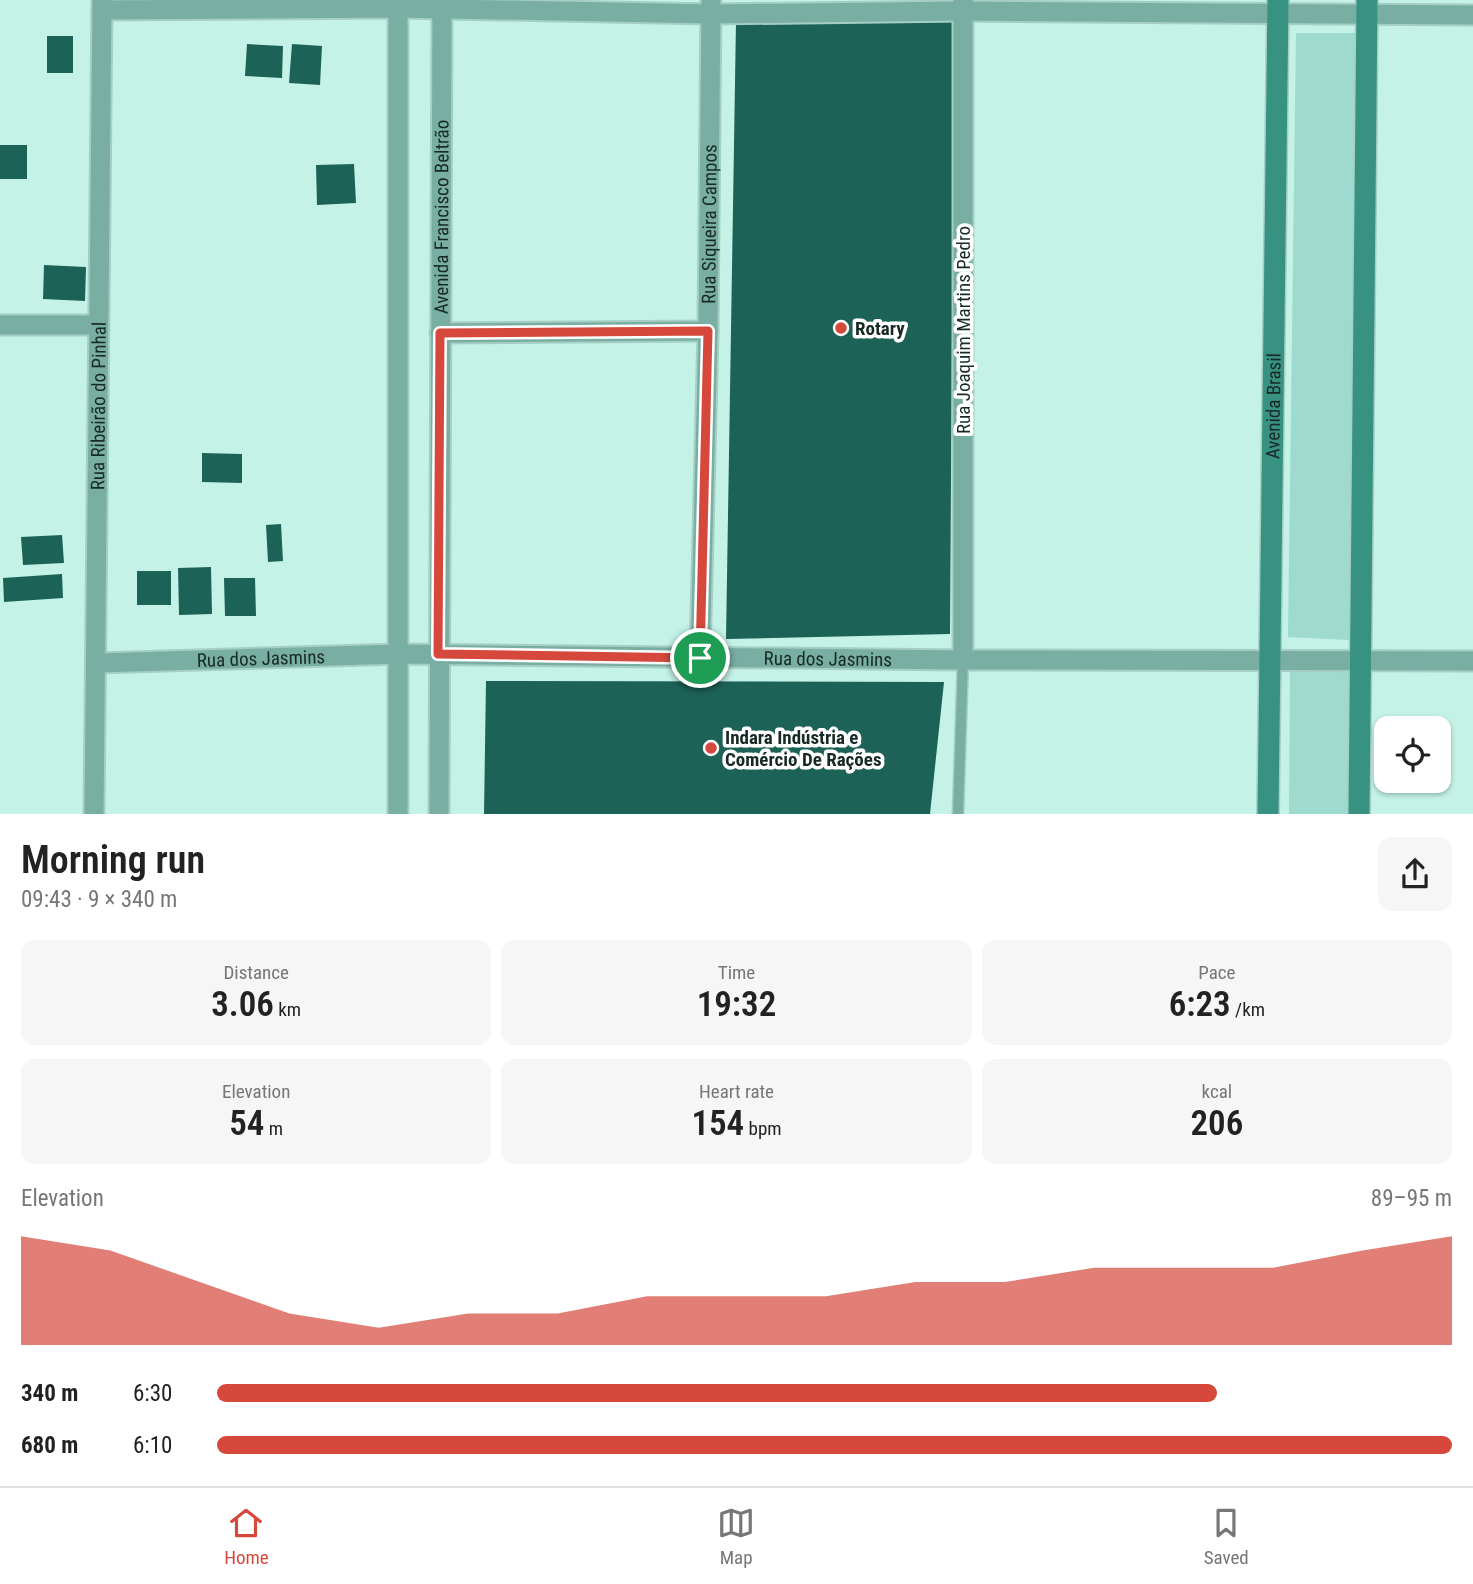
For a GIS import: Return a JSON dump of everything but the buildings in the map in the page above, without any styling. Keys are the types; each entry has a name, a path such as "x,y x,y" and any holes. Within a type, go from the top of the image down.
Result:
{"main road":[{"name":"Avenida Brasil","path":"1268,814 1278,7"},
{"path":"1359,814 1367,7"}],"street":[{"path":"398,4 398,814"},
{"name":"Avenida Francisco Beltrão","path":"439,814 442,4"},
{"path":"102,5 1367,7 1473,15"},
{"name":"Rua Ribeirão do Pinhal","path":"94,814 98,663 97,325 102,5"},
{"name":"Rua Joaquim Martins Pedro","path":"963,6 963,660"},
{"name":"Rua Siqueira Campos","path":"700,658 708,331 711,7"},
{"path":"0,325 97,325"},
{"path":"440,333 708,331"},
{"name":"Rua dos Jasmins","path":"98,663 400,654 963,660 1473,661"}],"lane":[{"path":"958,814 963,660"}],"green space":[{"path":"1296,33 1358,33 1349,640 1288,637"},
{"path":"1290,669 1351,670 1350,814 1289,814"}],"place":[{"name":"Rotary","path":"841,328"},
{"name":"Indara Indústria e Comércio De Rações","path":"711,748"}],"route":[{"path":"708,331 700,658 438,654 440,333 708,331"}]}
